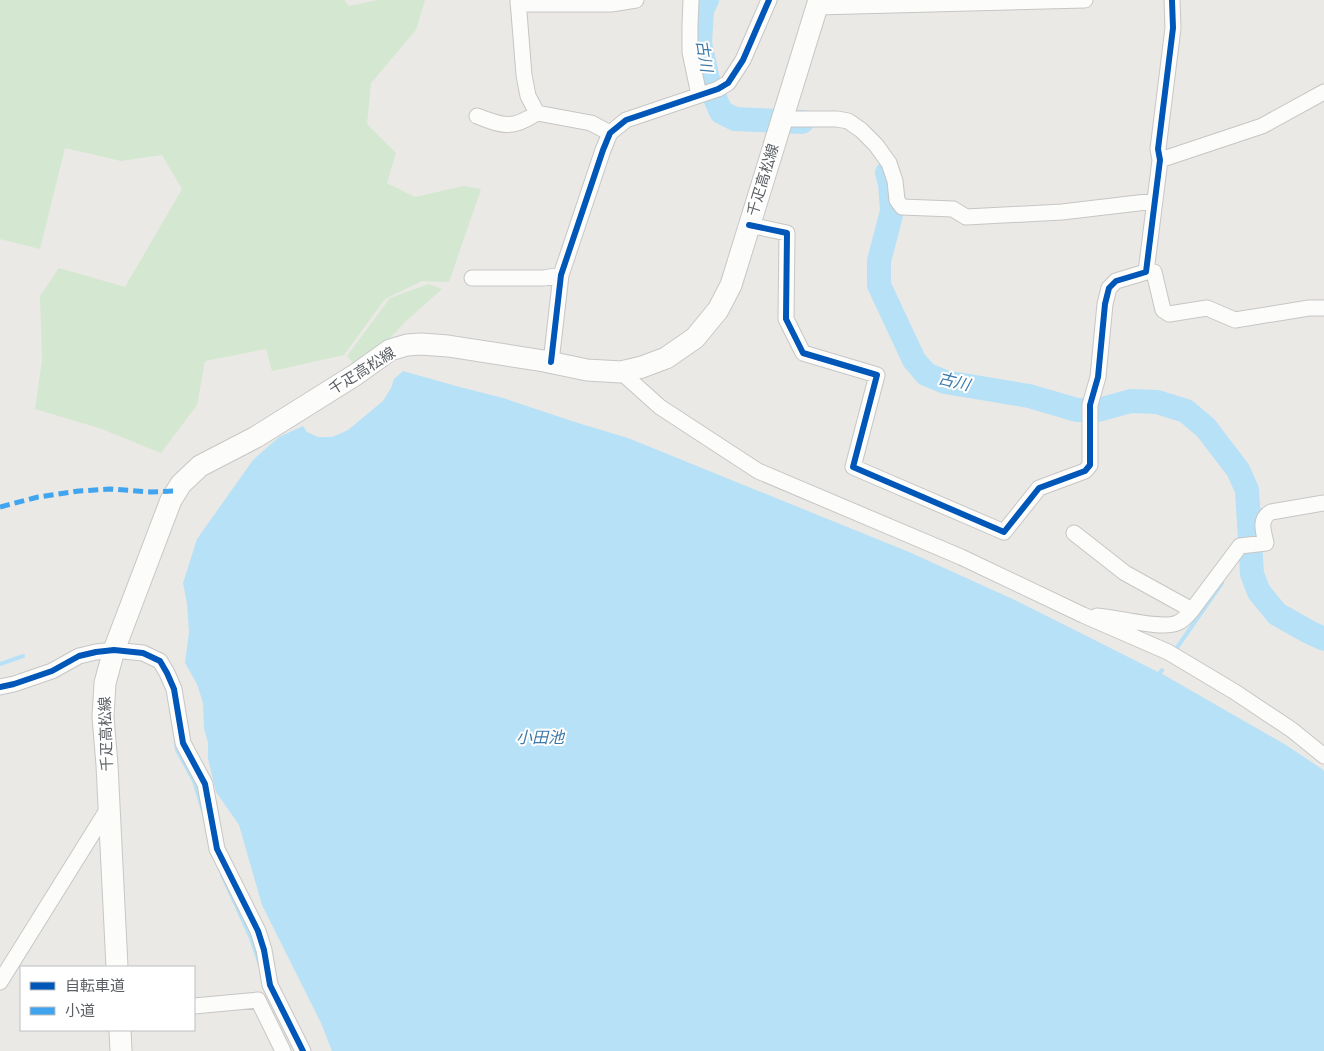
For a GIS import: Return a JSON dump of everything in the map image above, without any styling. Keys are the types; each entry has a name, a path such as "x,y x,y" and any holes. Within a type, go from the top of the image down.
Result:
{"main road":[{"name":"千疋高松線","path":"117,966 103,717 105,683 114,650 171,500 181,484 200,466 256,437 355,375 390,350 407,345 448,346 551,362 587,370 621,372 666,358 696,338 718,310 731,285 818,4"},
{"path":"120,1031 121,1051"}],"street":[{"path":"537,113 528,96 524,75 518,2 611,4 636,0"},
{"path":"691,0 690,52 708,92"},
{"path":"551,362 561,275 610,133 626,120 708,92 728,83 743,60 769,0"},
{"path":"818,4 1085,0"},
{"path":"1146,272 1160,160 1158,149 1173,28 1172,0"},
{"path":"1160,160 1262,126 1324,92"},
{"path":"477,116 500,125 509,125 525,122 537,113 591,123 610,133"},
{"path":"780,124 837,119 848,121 861,130 876,145 888,163 894,181 897,200 902,207 953,209 966,217 1062,212 1155,201"},
{"path":"750,225 787,233 786,319 803,353 877,375 853,467 1004,532 1039,488 1084,471 1090,465 1090,405 1098,377 1105,304 1109,288 1116,281 1146,272 1154,272 1163,310 1169,314 1207,308 1235,320 1309,308 1324,308"},
{"path":"472,278 544,278 561,275"},
{"path":"621,372 660,407 758,471 961,557 1083,615 1168,652 1235,692 1292,730 1324,756"},
{"path":"1083,615 1103,616 1164,626 1176,624 1184,619 1192,610 1240,546 1266,543 1262,523 1266,515 1271,512 1324,503"},
{"path":"1074,533 1124,573 1192,610"},
{"path":"0,687 52,671 79,656 114,650 144,653 160,661 174,689 183,743 205,784 217,849 258,931 264,950 270,985 303,1051"},
{"path":"0,982 109,807"},
{"path":"195,1006 258,1000 284,1051"}],"green space":[{"path":"0,0 344,0 349,6 378,0 425,0 416,30 371,83 367,124 396,153 387,183 415,197 463,186 481,189 449,282 422,281 385,299 344,355 272,371 266,349 205,361 197,405 161,453 99,428 35,409 42,360 40,296 59,268 125,287 182,189 162,155 121,161 65,148 40,249 0,239"},
{"path":"429,284 442,289 405,322 375,354 356,367 347,356 390,298"}],"water":[{"name":"小田池","path":"403,371 503,398 628,438 909,552 1017,601 1164,675 1286,745 1322,769 1324,771 1324,1051 332,1051 321,1023 262,905 239,825 216,792 208,759 203,703 197,684 185,663 189,632 187,603 183,583 197,539 253,460 279,437 303,426 307,432 318,437 332,437 348,430 383,401 394,379"}],"waterway":[{"name":"古川","path":"707,0 702,10 700,43 709,84 721,112 735,119 802,122"},
{"name":"古川","path":"887,173 890,183 892,211 879,261 879,285 914,360 926,374 945,382 1029,396 1077,410 1098,410 1131,401 1157,402 1186,411 1206,428 1238,470 1247,490 1252,574 1259,592 1277,614 1324,639"},
{"path":"1249,513 1266,509"},
{"path":"1176,649 1222,583"},
{"path":"0,664 23,656"},
{"path":"1157,677 1162,670"},
{"path":"176,743 177,750 194,781 203,811"},
{"path":"222,875 251,938 260,965"}],"marked path":[{"path":"0,507 38,497 79,491 110,489 151,492 176,491"}],"cycle path":[{"path":"551,362 561,275 610,133 626,120 718,89 728,83 743,60 769,0"},
{"path":"749,225 787,233 786,319 803,353 877,375 853,467 1004,532 1039,488 1085,471 1090,465 1090,405 1098,377 1105,304 1109,288 1116,281 1146,272 1160,160 1158,149 1173,28 1172,0"},
{"path":"0,687 52,671 79,656 96,652 114,650 143,653 160,661 174,689 183,743 205,784 217,849 258,931 264,950 270,985 303,1051"}]}
